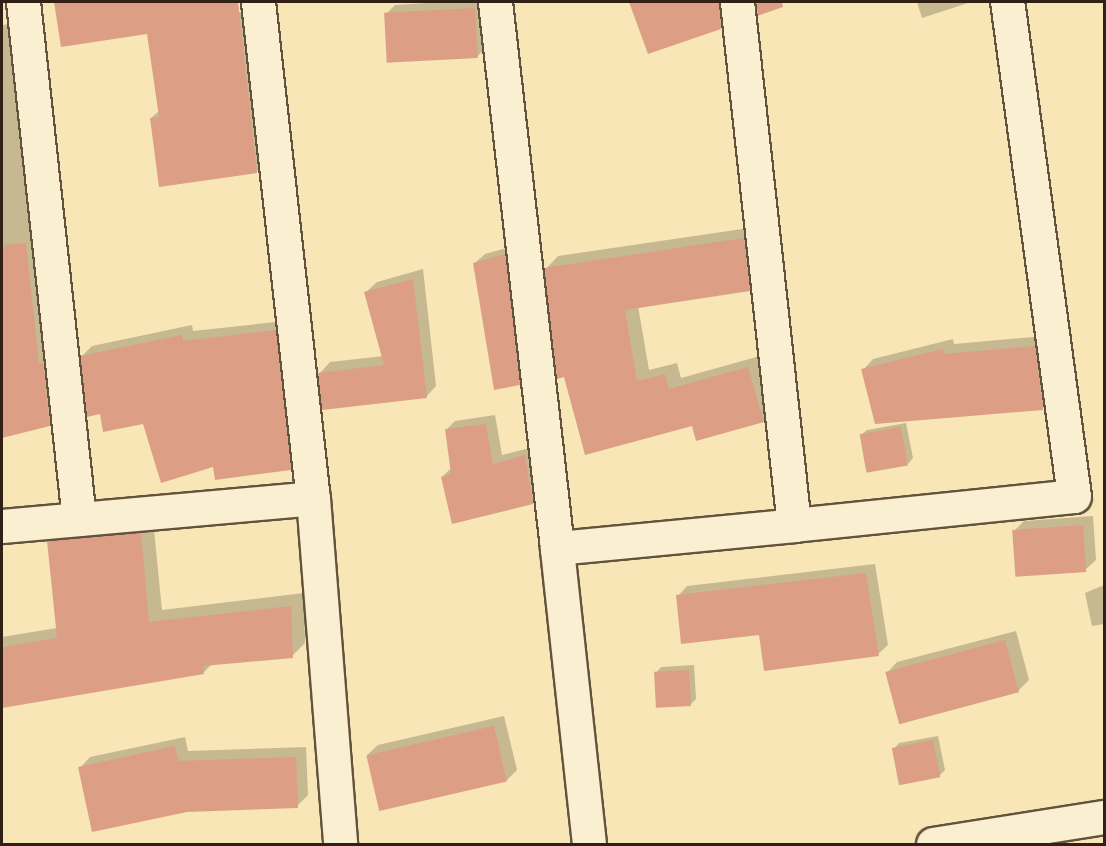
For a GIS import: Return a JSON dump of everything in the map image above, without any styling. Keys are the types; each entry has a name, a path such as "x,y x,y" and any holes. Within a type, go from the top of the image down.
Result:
{"street":[{"path":"22,2 79,519"},
{"path":"258,2 313,498 340,844"},
{"path":"495,2 589,844"},
{"path":"737,2 794,525"},
{"path":"557,549 1074,496 1007,2"},
{"path":"2,526 313,498"},
{"path":"933,844 1104,817"}],"building":[{"path":"54,2 238,2 257,173 159,187 150,118 159,117 147,34 61,47"},
{"path":"629,2 719,2 721,29 648,54"},
{"path":"756,2 782,2 783,7 757,16"},
{"path":"475,8 478,58 387,63 384,13"},
{"path":"744,238 750,291 625,310 637,381 665,374 669,389 748,367 764,422 696,441 692,426 585,455 564,377 557,379 544,268"},
{"path":"26,243 39,364 43,363 50,426 2,438 2,245"},
{"path":"505,254 520,385 494,390 473,263"},
{"path":"413,279 427,398 322,410 318,373 384,365 364,292"},
{"path":"276,330 291,470 215,480 213,467 161,483 143,424 103,432 100,414 87,417 80,356 182,335 183,341"},
{"path":"1035,346 1043,410 875,424 861,369 943,349 944,354"},
{"path":"486,424 493,464 525,455 533,504 452,524 441,477 451,474 445,429"},
{"path":"901,427 908,465 866,473 860,434"},
{"path":"1083,525 1086,572 1015,577 1012,530"},
{"path":"141,532 149,622 291,606 293,658 203,666 204,674 2,708 2,647 57,638 47,541"},
{"path":"866,573 879,656 764,671 759,635 681,644 676,595"},
{"path":"1005,640 1019,692 899,724 885,672"},
{"path":"689,670 691,706 656,708 654,672"},
{"path":"494,726 507,782 379,811 366,755"},
{"path":"933,740 940,777 899,785 892,748"},
{"path":"175,746 178,761 296,757 298,808 187,812 92,832 78,767"}]}
